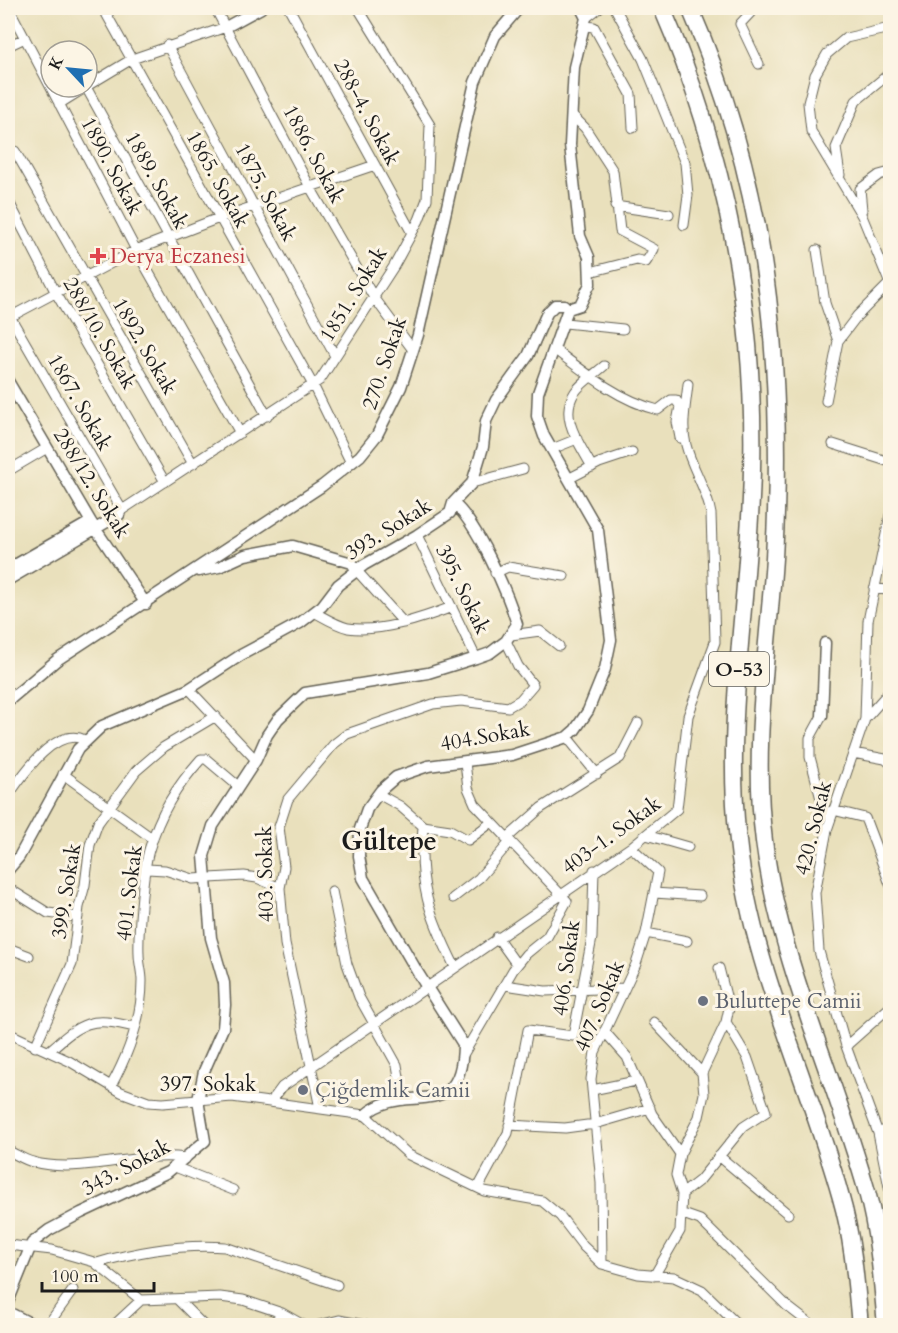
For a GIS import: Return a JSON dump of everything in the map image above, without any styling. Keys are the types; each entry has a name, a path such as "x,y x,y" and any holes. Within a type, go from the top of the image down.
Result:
{"highway":[{"name":"O-53","path":"662,8 679,48 723,183 741,287 750,369 752,468 733,751 737,840 762,963 842,1202 855,1275 860,1326"},
{"name":"O-53","path":"690,8 704,39 748,176 767,284 776,367 778,468 760,751 763,837 772,900 787,955 868,1195 881,1272 886,1326"}],"street":[{"name":"1890. Sokak","path":"9,8 136,250 240,434"},
{"name":"1865. Sokak","path":"104,8 312,385 351,463"},
{"name":"1886. Sokak","path":"215,8 310,187 373,296 413,350"},
{"path":"99,79 132,59 167,45 226,27 261,8"},
{"name":"288-4. Sokak","path":"289,8 412,233"},
{"name":"1851. Sokak","path":"121,512 320,380 412,233 427,199 430,125 359,8"},
{"name":"270. Sokak","path":"8,701 57,660 146,604 322,486 351,463 377,435 390,413 413,350 475,82 495,36 519,8"},
{"path":"580,8 585,22 594,27 630,94 633,128"},
{"path":"585,22 599,8"},
{"path":"615,8 643,59 685,164 688,195 684,225"},
{"path":"755,8 740,24 759,64"},
{"name":"393. Sokak","path":"8,870 19,857 63,774 85,740 120,717 189,689 314,612 355,567 364,565 417,535 450,513 453,503 472,483 483,447 486,422 496,400 528,356 547,313 555,305 564,305 568,309 580,305 590,284 589,257 580,236 574,192 572,115 574,67 585,22"},
{"path":"838,341 857,316 890,284 862,216 811,131 808,102 814,75 827,54 846,38 891,28"},
{"path":"8,46 25,38"},
{"name":"1875. Sokak","path":"167,45 334,356"},
{"path":"840,179 836,148 855,101 891,73"},
{"path":"59,104 67,99"},
{"name":"1889. Sokak","path":"93,99 267,416"},
{"path":"572,115 585,128 613,171 615,206 620,231 654,249 646,262 637,260 590,272"},
{"name":"1892. Sokak","path":"15,151 84,277 193,464"},
{"path":"8,316 136,250 219,218 375,165"},
{"path":"862,216 860,189 879,175 891,172"},
{"name":"288/10. Sokak","path":"8,200 56,292 165,482"},
{"path":"615,206 669,213"},
{"path":"817,250 825,303 838,341 826,401"},
{"path":"568,309 565,323 538,393 537,417 552,449 598,530 611,640 605,669 588,711 575,730 567,737 597,774"},
{"name":"1867. Sokak","path":"8,316 121,512"},
{"path":"565,323 623,329"},
{"path":"554,349 592,378 656,410 663,408 671,400 676,400 680,406 678,433 686,444"},
{"path":"592,467 572,429 568,408 576,391 603,366"},
{"name":"288/12. Sokak","path":"8,381 94,524 146,604"},
{"name":"403-1. Sokak","path":"271,1102 282,1087 594,870 631,847 677,809 688,716 715,642 711,514 709,498 686,444 684,426 688,384"},
{"path":"552,449 577,439"},
{"path":"834,444 891,462"},
{"path":"8,471 47,448"},
{"path":"570,478 632,452"},
{"path":"472,483 523,469"},
{"path":"198,1100 204,1071 223,1028 225,1005 224,983 211,938 205,878 207,841 278,719 305,693 428,673 490,653 509,638 517,624 512,607 470,521 453,503"},
{"path":"8,569 121,512"},
{"path":"865,719 866,645 874,589 891,515"},
{"path":"8,580 94,524"},
{"name":"395. Sokak","path":"417,535 476,658"},
{"path":"193,572 219,567 244,555 293,546 355,567 404,622"},
{"path":"495,573 508,567 564,576"},
{"path":"874,589 891,590"},
{"path":"314,612 348,628 369,628 418,621 452,607"},
{"path":"509,638 540,631 559,646"},
{"name":"403. Sokak","path":"320,1108 285,944 280,888 284,867 279,827 282,814 294,790 334,744 363,727 433,704 461,701 508,707 520,700 533,685 518,666 509,638"},
{"path":"825,644 822,716 810,738 810,757 825,814 833,810 865,818 886,863 891,884"},
{"path":"189,689 256,760"},
{"name":"420. Sokak","path":"890,1185 878,1133 846,1046 819,951 815,893 833,810 865,719 891,691"},
{"name":"399. Sokak","path":"35,1047 72,964 78,917 94,832 109,807 136,771 164,747 216,716"},
{"path":"453,898 479,878 508,840 540,808 620,758 638,723"},
{"name":"404.Sokak","path":"463,1055 463,1044 363,878 358,856 360,829 367,809 378,794 396,777 428,766 512,755 567,737"},
{"path":"8,796 47,748 73,738 85,740"},
{"path":"853,753 885,759 891,764"},
{"name":"401. Sokak","path":"111,1086 123,1064 135,1027 142,982 139,953 147,869 153,839 175,789 201,759 206,759 238,786"},
{"path":"465,762 470,796 508,840 567,901 547,937 526,954 517,965 463,1055 454,1087 430,1098 378,1104 366,1115 409,1155 478,1188 502,1195 542,1200 560,1216 583,1246 603,1264 654,1276 674,1277 702,1290 739,1326"},
{"path":"63,774 153,839"},
{"path":"378,794 400,806 423,825 450,830 468,840 492,822"},
{"path":"423,825 422,870 427,904 455,967"},
{"path":"646,835 688,847"},
{"name":"407. Sokak","path":"603,1264 601,1183 592,1090 595,1052 636,964 646,933 658,872 631,847"},
{"path":"147,869 165,870 193,879 244,876 280,888"},
{"name":"406. Sokak","path":"478,1188 501,1149 509,1125 528,1030 573,1036 592,938 594,870"},
{"path":"8,888 48,913 78,917"},
{"path":"332,891 347,964 374,1025 397,1065 404,1100"},
{"path":"654,892 700,896"},
{"path":"646,933 687,941"},
{"path":"497,937 517,965"},
{"path":"8,948 29,956"},
{"path":"654,1276 680,1231 683,1214 676,1175 680,1154 699,1117 704,1094 702,1072 726,1022 729,1008 719,968"},
{"path":"505,985 544,991 624,988"},
{"path":"846,1046 890,1010"},
{"path":"49,1051 78,1026 87,1023 116,1022 135,1027"},
{"path":"654,1022 702,1072"},
{"path":"681,1194 700,1180 743,1127 766,1113 747,1057 726,1022"},
{"path":"604,1031 627,1057 650,1108 680,1154"},
{"name":"397. Sokak","path":"8,1033 35,1047 49,1051 134,1098 148,1102 232,1098 366,1115"},
{"path":"592,1090 636,1081"},
{"name":"343. Sokak","path":"30,1249 32,1243 49,1230 175,1167 186,1158 205,1141 198,1100"},
{"path":"509,1125 566,1128 595,1124 650,1108"},
{"path":"878,1133 891,1128"},
{"path":"8,1150 34,1162 81,1165 155,1156 186,1158"},
{"path":"719,1156 788,1214"},
{"path":"175,1167 233,1190"},
{"path":"683,1214 699,1221 787,1306 813,1326"},
{"path":"8,1245 77,1255 97,1263 141,1300"},
{"path":"97,1263 143,1251 206,1246 225,1247 337,1286"},
{"path":"8,1302 30,1249"},
{"path":"46,1326 73,1290"},
{"path":"113,1326 141,1300 220,1297 243,1300 282,1313 305,1326"},
{"path":"177,1299 204,1326"},
{"path":"8,1312 36,1326"},
{"path":"271,1326 282,1313"},
{"path":"315,1326 339,1320 370,1326"}],"place":[{"name":"Derya Eczanesi","path":"98,256"},
{"name":"Buluttepe Camii","path":"703,1001"},
{"name":"Çiğdemlik Camii","path":"303,1090"}],"district":[{"name":"Gültepe","path":"389,841"}]}
